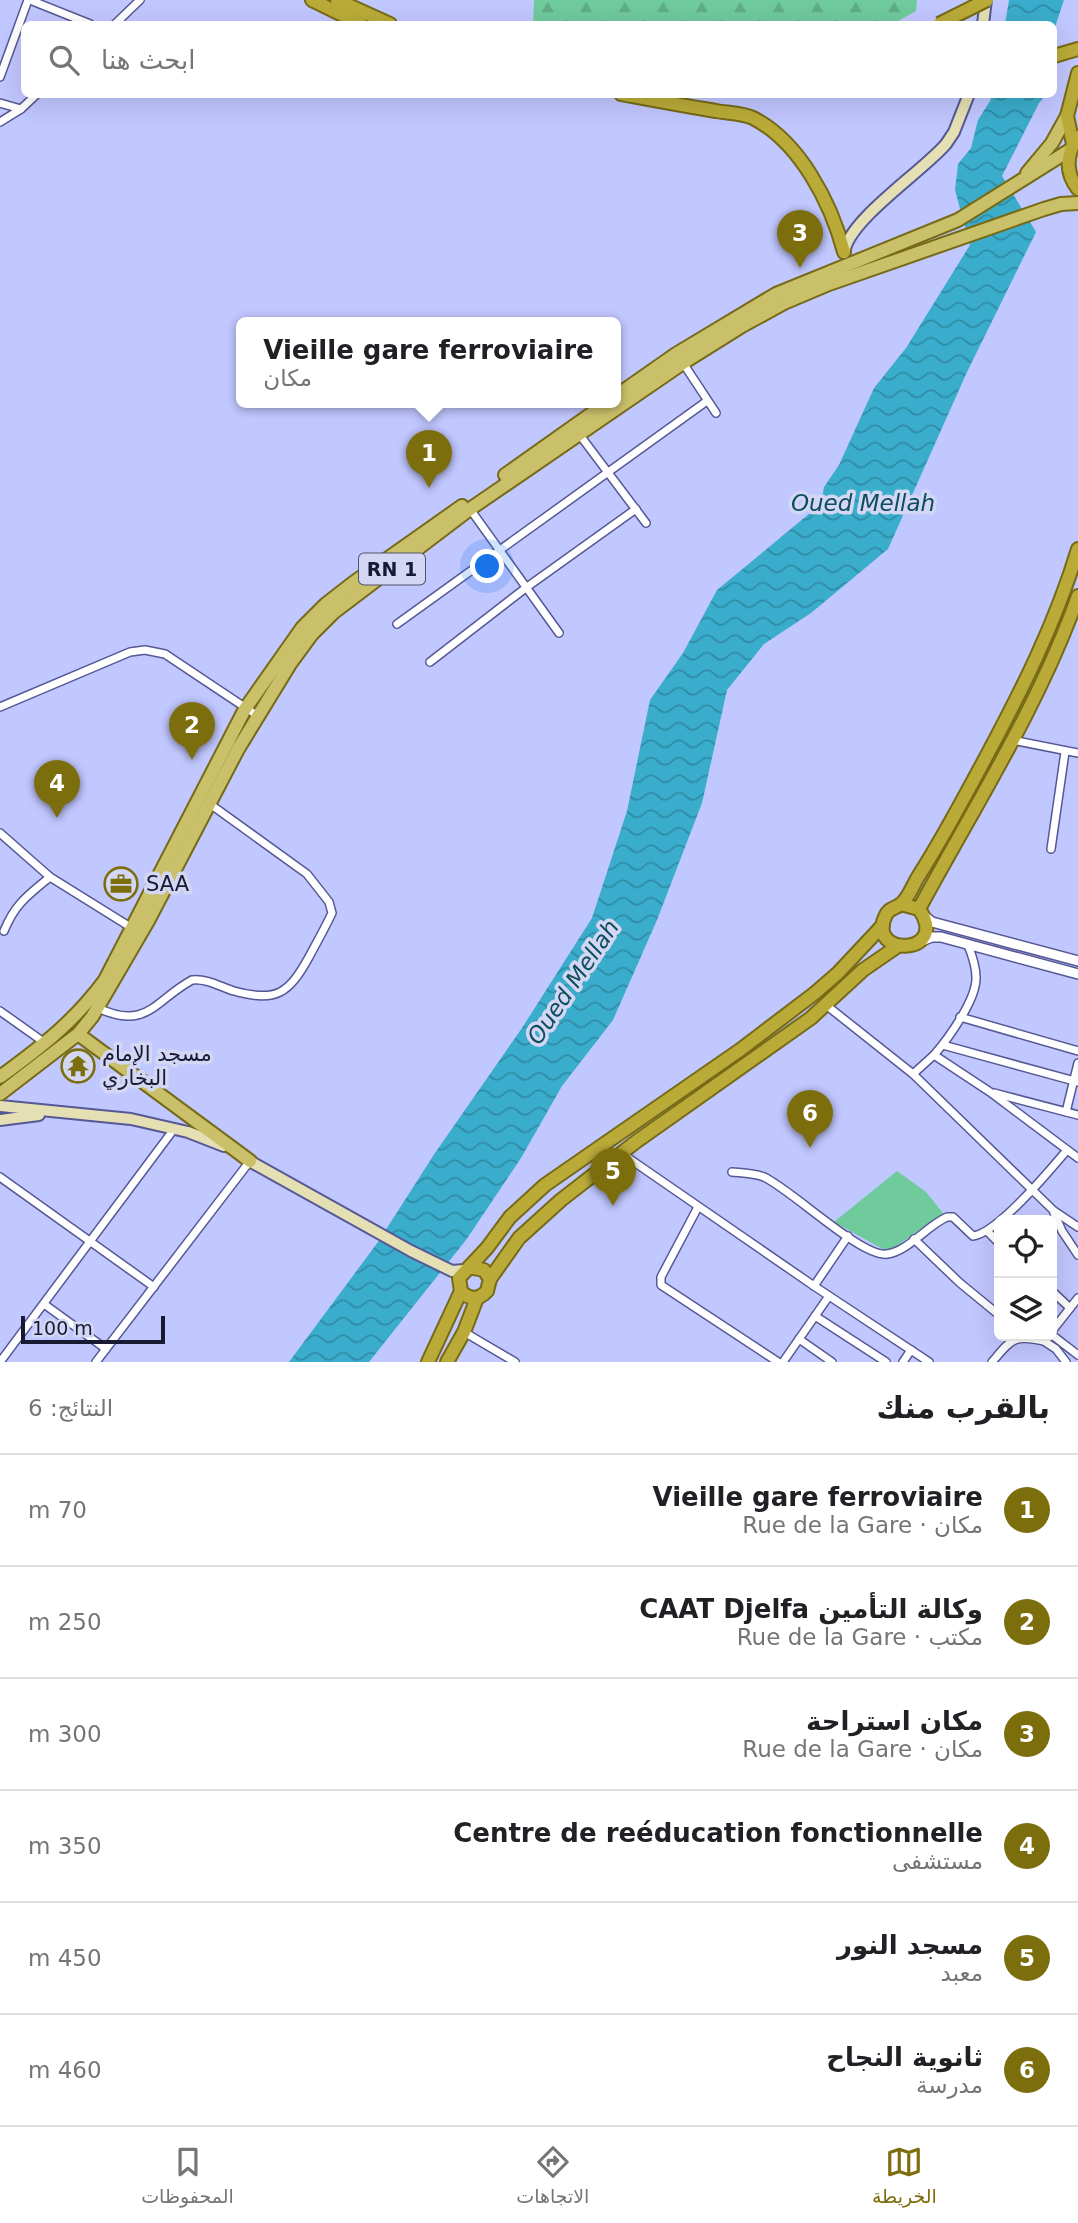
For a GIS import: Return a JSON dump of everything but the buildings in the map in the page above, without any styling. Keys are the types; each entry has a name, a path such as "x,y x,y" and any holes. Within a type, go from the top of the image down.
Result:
{"highway":[{"path":"312,0 355,21"},
{"path":"337,0 383,21"},
{"path":"945,21 987,0"},
{"path":"1057,55 1078,49"},
{"path":"1078,73 1067,116 1074,144 1069,171 1078,189"},
{"path":"644,98 751,117 777,135 820,191 837,227 847,264"},
{"path":"901,904 944,836 1041,649 1078,549"},
{"path":"921,912 1012,740 1065,632 1078,596"},
{"path":"428,1362 461,1276 510,1217 545,1185 740,1050 815,993 838,973 883,925 888,911 901,904 908,904 921,912 925,920 925,933 917,943 898,946 863,970 826,1005 621,1153 539,1219 519,1238 489,1279 487,1291 477,1298 464,1332 447,1362"},
{"path":"883,925 887,938 898,946"},
{"path":"461,1276 474,1266 484,1270 489,1279"},
{"path":"461,1276 468,1297 477,1298"}],"main road":[{"path":"984,21 987,0"},
{"path":"847,264 846,241 862,221 946,144 954,132 967,98"},
{"path":"1021,181 1052,143 1067,116"},
{"name":"RN 1","path":"621,392 676,354 776,294 958,220 1074,144"},
{"name":"RN 1","path":"621,405 683,363 847,264 964,238 1044,209 1078,203"},
{"name":"RN 1","path":"0,1094 78,1034 98,1008 245,709 302,628 326,604 600,408"},
{"name":"RN 1","path":"0,1077 46,1043 86,1005 104,980 138,930 258,716 312,634 333,613 470,509 617,408"},
{"path":"78,1034 250,1161"},
{"path":"0,1106 131,1119 215,1142 461,1276"},
{"path":"0,1120 53,1112"}],"street":[{"path":"21,21 29,0 82,21"},
{"path":"118,21 140,0"},
{"path":"0,77 21,21"},
{"path":"0,122 33,98"},
{"path":"0,103 21,109"},
{"path":"683,363 716,413"},
{"path":"397,624 707,401"},
{"path":"579,434 646,523"},
{"path":"470,509 559,633"},
{"path":"430,662 527,587 636,509"},
{"path":"0,707 130,652 145,650 165,654 258,716"},
{"path":"1012,740 1078,753"},
{"path":"1051,849 1065,752"},
{"path":"98,1008 117,1017 150,1011 192,980 201,979 219,987 258,996 278,993 295,982 332,913 330,902 307,874 210,804"},
{"path":"0,833 50,877 138,930"},
{"path":"4,931 10,915 20,901 50,877"},
{"path":"921,912 932,922 1078,961"},
{"path":"917,943 932,937 941,937 1078,974"},
{"path":"913,1074 943,1045 972,997 976,985 968,945"},
{"path":"826,1005 913,1074 1032,1191 1054,1211 1078,1227"},
{"path":"0,1011 46,1043"},
{"path":"960,1017 1078,1051"},
{"path":"943,1045 1076,1081"},
{"path":"934,1055 990,1092 1078,1158"},
{"path":"1066,1112 1076,1081 1078,1063"},
{"path":"990,1092 1078,1115"},
{"path":"1,1362 174,1129"},
{"path":"732,1172 755,1174 772,1181 848,1237 884,1255 902,1248 947,1217 953,1217 973,1236 987,1231 1032,1191 1067,1150"},
{"path":"621,1153 929,1362"},
{"path":"96,1362 250,1161"},
{"path":"0,1177 154,1287"},
{"path":"698,1207 661,1277 663,1288 783,1362 829,1296"},
{"path":"1054,1211 1062,1231 1078,1255"},
{"path":"987,1231 994,1238"},
{"path":"814,1286 848,1237"},
{"path":"914,1239 994,1311"},
{"path":"1057,1296 1070,1308"},
{"path":"1057,1325 1078,1298"},
{"path":"44,1304 106,1349"},
{"path":"815,1316 886,1362"},
{"path":"464,1332 515,1362"},
{"path":"799,1339 832,1362"},
{"path":"992,1362 1010,1341"},
{"path":"1052,1341 1066,1362"},
{"path":"1057,1341 1078,1355"},
{"path":"903,1362 911,1350"}],"green space":[{"path":"534,0 917,0 916,11 898,21 533,21"},
{"path":"897,1171 926,1192 943,1213 888,1252 834,1222"}],"water":[{"path":"1009,0 1064,0 1057,21 1006,21"},
{"name":"Oued Mellah","path":"991,98 1043,98 1002,176 1036,232 967,372 888,549 811,613 764,644 727,690 702,803 657,920 613,1020 562,1086 521,1158 466,1240 369,1362 289,1362 378,1242 435,1153 522,1028 592,918 627,811 650,700 683,653 717,590 821,504 824,487 839,465 874,388 906,348 970,245 955,190 958,164 971,148 978,120"}],"place":[{"name":"مكان استراحة","path":"800,268"},
{"name":"Vieille gare ferroviaire","path":"429,488"},
{"name":"وكالة التأمين CAAT Djelfa","path":"192,760"},
{"name":"Centre de reéducation fonctionnelle","path":"57,818"},
{"name":"SAA","path":"121,884"},
{"name":"مسجد الإمام البخاري","path":"78,1066"},
{"name":"ثانوية النجاح","path":"810,1148"},
{"name":"مسجد النور","path":"613,1206"}]}
